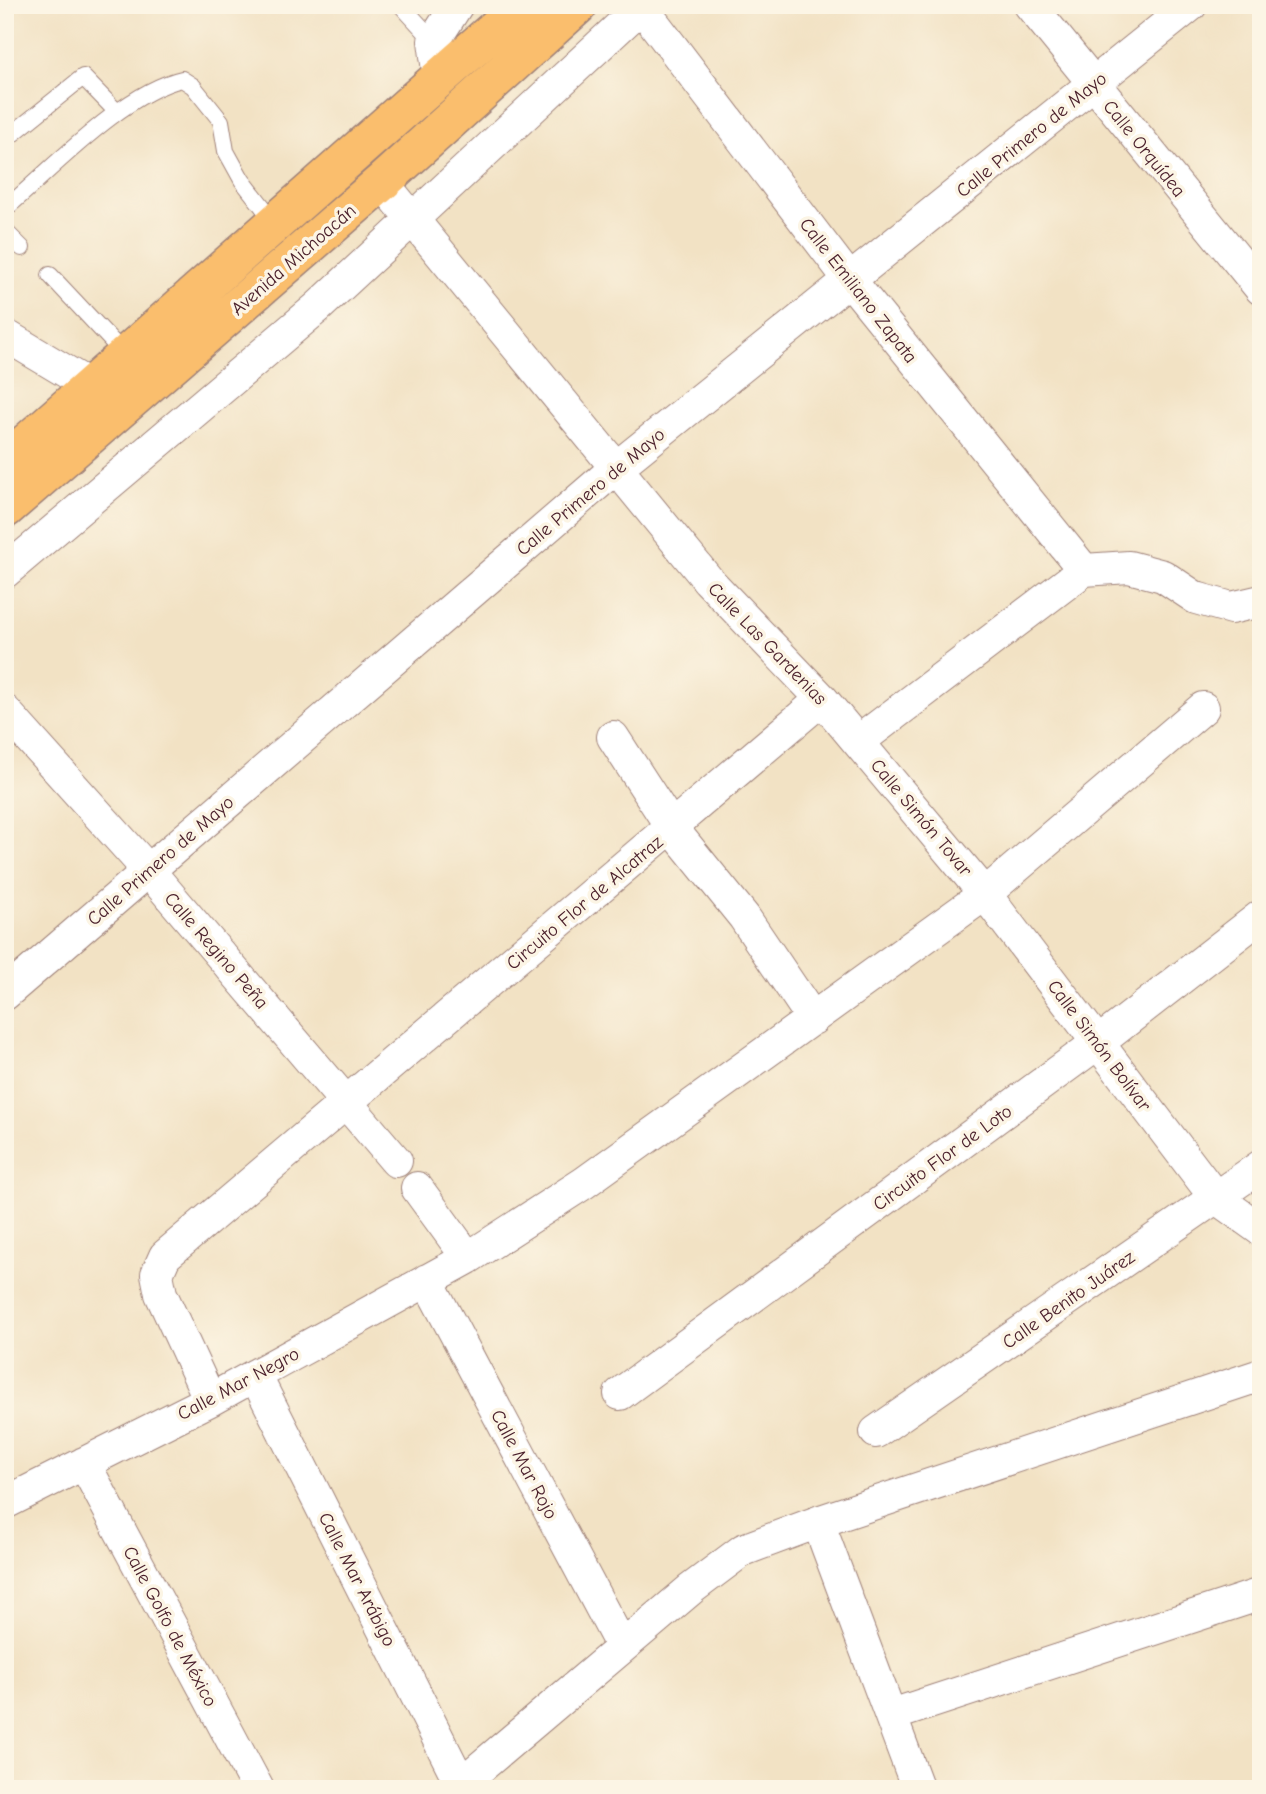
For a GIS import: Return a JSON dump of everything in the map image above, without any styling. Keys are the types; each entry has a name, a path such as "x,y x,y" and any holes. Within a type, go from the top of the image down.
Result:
{"main road":[{"name":"Avenida Michoacán","path":"5,462 522,5"},
{"name":"Avenida Michoacán","path":"5,509 382,182 578,5"}],"street":[{"path":"439,78 433,41 457,5"},
{"name":"Calle Orquídea","path":"1030,5 1092,85 1261,289"},
{"name":"Calle Primero de Mayo","path":"5,994 617,467 1191,5"},
{"path":"5,572 318,307 641,6"},
{"name":"Calle Emiliano Zapata","path":"641,6 849,279 1084,570"},
{"name":"Calle Las Gardenias","path":"382,182 414,217 708,580 859,741"},
{"path":"5,335 92,387"},
{"path":"859,741 1084,570 1129,567 1163,576 1196,598 1231,608 1261,601"},
{"path":"613,737 672,828 822,699"},
{"path":"417,1188 468,1258 584,1183 985,894 1203,708"},
{"name":"Calle Regino Peña","path":"5,711 148,870 396,1161"},
{"name":"Calle Simón Tovar","path":"859,741 985,894"},
{"name":"Circuito Flor de Alcatraz","path":"210,1400 161,1294 157,1274 164,1256 672,828 744,917 813,1019"},
{"name":"Calle Simón Bolívar","path":"985,894 1215,1197 1261,1230"},
{"name":"Circuito Flor de Loto","path":"620,1394 1099,1042 1261,916"},
{"name":"Calle Benito Juárez","path":"876,1432 1261,1166"},
{"name":"Calle Mar Negro","path":"5,1503 210,1400 468,1258"},
{"name":"Calle Mar Rojo","path":"427,1280 622,1647"},
{"name":"Calle Mar Arábigo","path":"255,1375 458,1786"},
{"path":"458,1786 622,1647 743,1550 818,1522 1261,1376"},
{"name":"Calle Golfo de México","path":"84,1463 258,1789"},
{"path":"818,1522 918,1789"},
{"path":"892,1715 1261,1594"}],"lane":[{"path":"401,5 433,41"},
{"path":"5,140 83,77 117,112"},
{"path":"5,209 117,112 168,82 182,79 193,86 221,121 226,152 242,180 276,224"},
{"path":"5,231 22,248"},
{"path":"50,275 126,356"}]}
